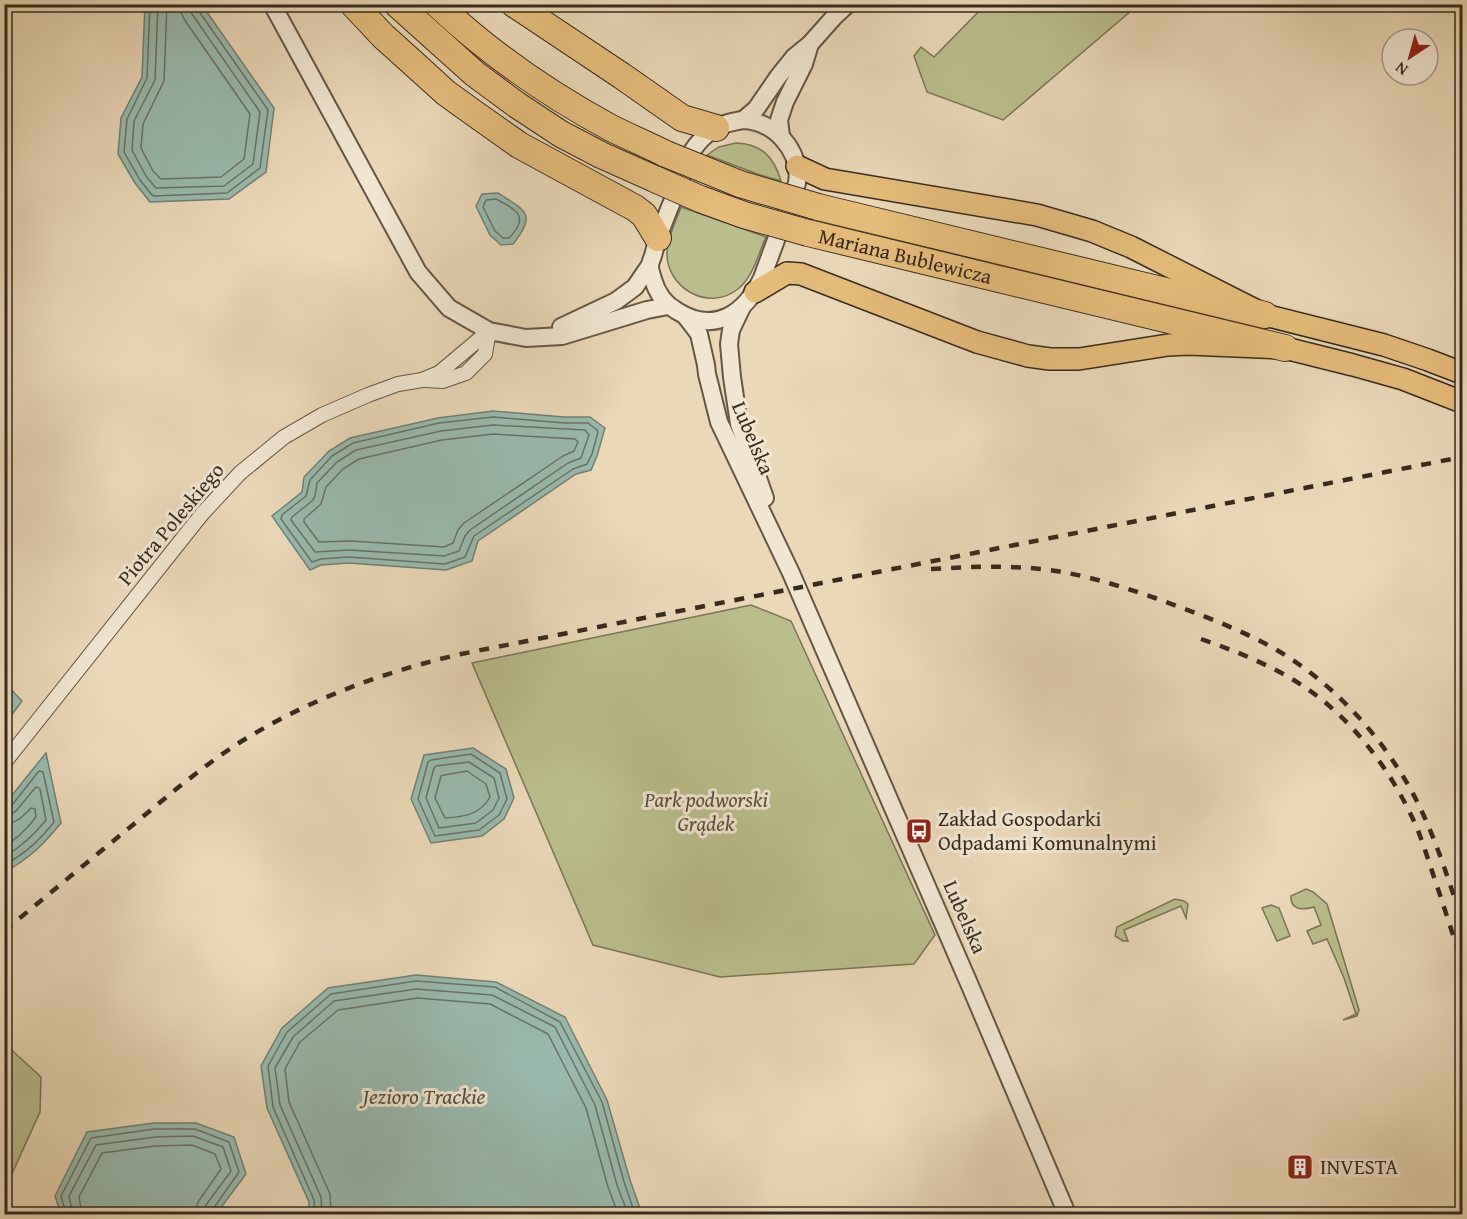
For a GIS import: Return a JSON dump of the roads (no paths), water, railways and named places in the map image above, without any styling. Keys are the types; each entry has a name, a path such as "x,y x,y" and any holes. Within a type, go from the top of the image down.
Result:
{"highway":[{"path":"353,4 391,43 446,93 519,145 635,208 644,215 657,238"},
{"name":"Mariana Bublewicza","path":"397,4 475,74 561,134 601,155 700,199 808,232 1285,348"},
{"name":"Mariana Bublewicza","path":"437,4 466,31 507,63 555,95 613,129 666,154 740,184 818,207 1265,315"},
{"path":"514,4 682,118 716,128"}],"main road":[{"path":"797,166 825,179 1037,215 1092,231 1131,247 1265,315"},
{"path":"749,300 787,273 801,274 977,342 1039,357 1079,359 1188,344 1285,348"},
{"name":"Mariana Bublewicza","path":"1265,315 1384,345 1462,373"},
{"name":"Mariana Bublewicza","path":"1285,348 1353,364 1403,379 1462,402"}],"street":[{"path":"272,4 418,272 449,308 489,331 526,338 562,336 669,306"},
{"path":"743,120 756,109 794,57 810,44 848,4"},
{"path":"781,136 779,120 785,102 804,64 810,44"},
{"path":"489,331 551,331 616,301 635,287 650,265 657,238 689,158 706,135 729,122 753,120 771,128 781,136 794,156 798,175 794,193 749,300 730,315 716,320 703,322 686,317 669,306 658,293 652,279 650,265"},
{"name":"Lubelska","path":"749,300 731,330 729,344 739,424 791,573"},
{"name":"Lubelska","path":"686,317 699,334 719,423 791,573 1067,1215"},
{"name":"Piotra Poleskiego","path":"4,763 202,514 240,473 284,437 322,415 398,384 422,380 439,373 489,331"}],"water":[{"path":"145,4 202,5 274,108 266,172 229,199 150,202 135,183 118,154 121,118 142,77"},
{"path":"498,193 516,204 525,214 525,226 513,244 501,245 490,235 476,206 482,194"},
{"path":"493,411 590,417 605,428 591,470 576,474 478,541 472,561 446,570 349,563 321,565 310,570 272,516 302,492 304,477 329,451 350,438 438,418"},
{"path":"4,682 22,701 5,724 4,724"},
{"path":"473,748 506,769 514,798 504,819 482,836 431,843 411,799 424,755"},
{"path":"46,753 61,823 36,850 5,872 5,804"},
{"name":"Jezioro Trackie","path":"416,975 496,982 565,1017 607,1100 642,1214 309,1214 309,1202 267,1108 261,1066 282,1028 328,988"},
{"path":"154,1123 196,1123 234,1137 246,1174 216,1214 61,1214 55,1196 87,1132"}],"railway":[{"path":"4,931 174,791 228,750 294,712 375,678 461,654 1462,457"},
{"path":"931,569 1026,568 1070,573 1155,598 1216,621 1274,648 1335,693 1370,730 1399,770 1428,824 1462,921"},
{"path":"1201,639 1265,664 1285,675 1327,704 1363,741 1393,783 1417,828 1462,963"}],"place":[{"name":"Zakład Gospodarki Odpadami Komunalnymi","path":"919,831"},
{"name":"INVESTA","path":"1300,1167"}],"park label":[{"name":"Park podworski Grądek","path":"706,812"}]}
